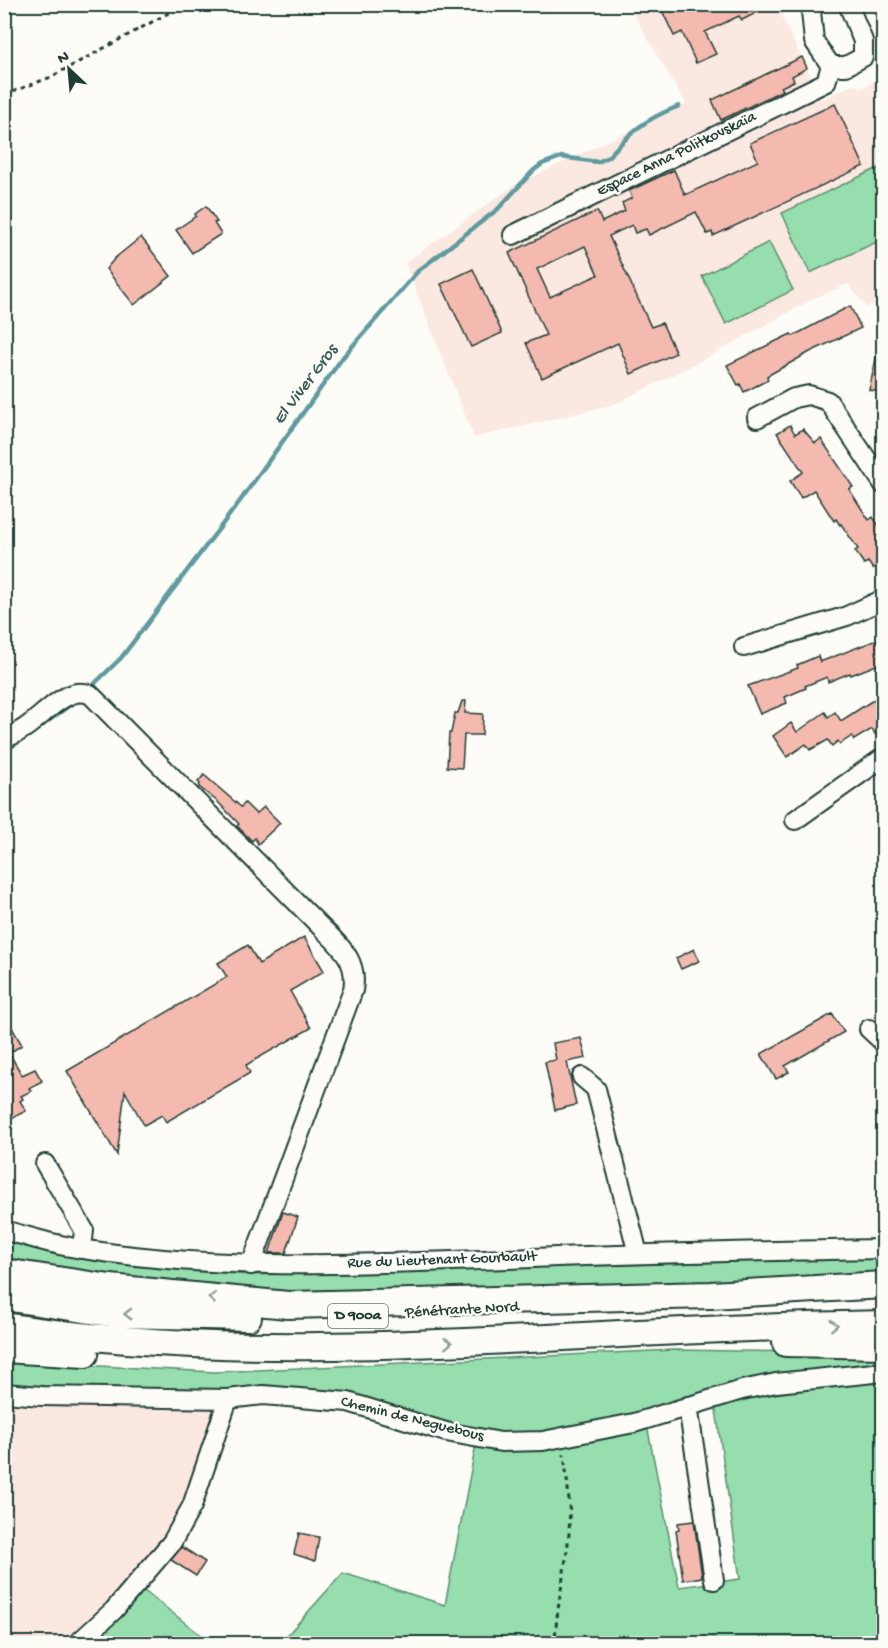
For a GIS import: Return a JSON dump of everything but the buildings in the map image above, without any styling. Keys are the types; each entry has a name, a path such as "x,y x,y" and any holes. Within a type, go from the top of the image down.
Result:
{"highway":[{"path":"4,1272 110,1288 288,1305 711,1295 884,1285"},
{"name":"Pénétrante Nord","path":"4,1297 117,1314 320,1318 711,1295 884,1297"},
{"name":"Pénétrante Nord","path":"4,1326 66,1336 195,1345 393,1346 735,1328 884,1324"},
{"path":"503,1341 884,1345"},
{"path":"4,1349 212,1358 393,1346"}],"street":[{"path":"816,4 811,11 814,41 831,66 846,66 863,57 863,41 848,4"},
{"name":"Espace Anna Politkovskaïa","path":"513,235 826,82 831,66"},
{"path":"757,418 794,398 809,395 828,401 884,485"},
{"path":"744,647 847,616 884,599"},
{"path":"4,738 17,735 66,697 84,693 347,955 355,977 353,990 251,1265"},
{"path":"795,820 884,757"},
{"path":"869,1029 884,1043"},
{"path":"582,1077 596,1089 638,1254"},
{"path":"45,1164 84,1230 82,1249"},
{"name":"Rue du Lieutenant Gourbault","path":"4,1230 82,1249 135,1257 251,1265 884,1249"},
{"name":"Chemin de Neguebous","path":"4,1393 42,1396 228,1399 263,1395 348,1402 446,1432 501,1442 543,1441 634,1423 742,1390 777,1383 884,1372"},
{"path":"77,1644 114,1610 172,1542 192,1506 228,1399"},
{"path":"688,1406 714,1580"}],"path":[{"path":"4,95 51,77 185,4"},
{"path":"555,1644 555,1626 569,1532 567,1475 560,1437"}],"shaded area":[{"path":"628,5 791,5 782,17 821,99 853,85 862,88 883,77 883,296 867,308 848,284 814,298 706,358 615,404 474,438 405,263 513,186 686,104"},
{"path":"5,1403 214,1406 188,1499 150,1560 67,1643 5,1644"}],"green space":[{"path":"878,168 883,179 883,239 810,273 782,213"},
{"path":"769,242 793,290 726,324 702,276"},
{"path":"4,1239 66,1255 134,1266 251,1275 883,1258 884,1273 711,1283 288,1293 112,1277 5,1260"},
{"path":"673,1350 884,1353 883,1365 542,1435 502,1435 228,1392 5,1386 4,1361 214,1372"},
{"path":"883,1378 883,1643 276,1644 281,1642 343,1573 445,1605 476,1444 647,1425 679,1587 740,1579 715,1403"},
{"path":"143,1590 211,1643 89,1644"}],"waterway":[{"name":"El Viver Gros","path":"88,690 121,658 240,501 343,357 418,271 498,209 542,164 561,157 598,162 608,157 640,127 679,106"},
{"name":"El Viver Gros","path":"48,721 73,703"},
{"name":"El Viver Gros","path":"4,752 24,738"}]}
